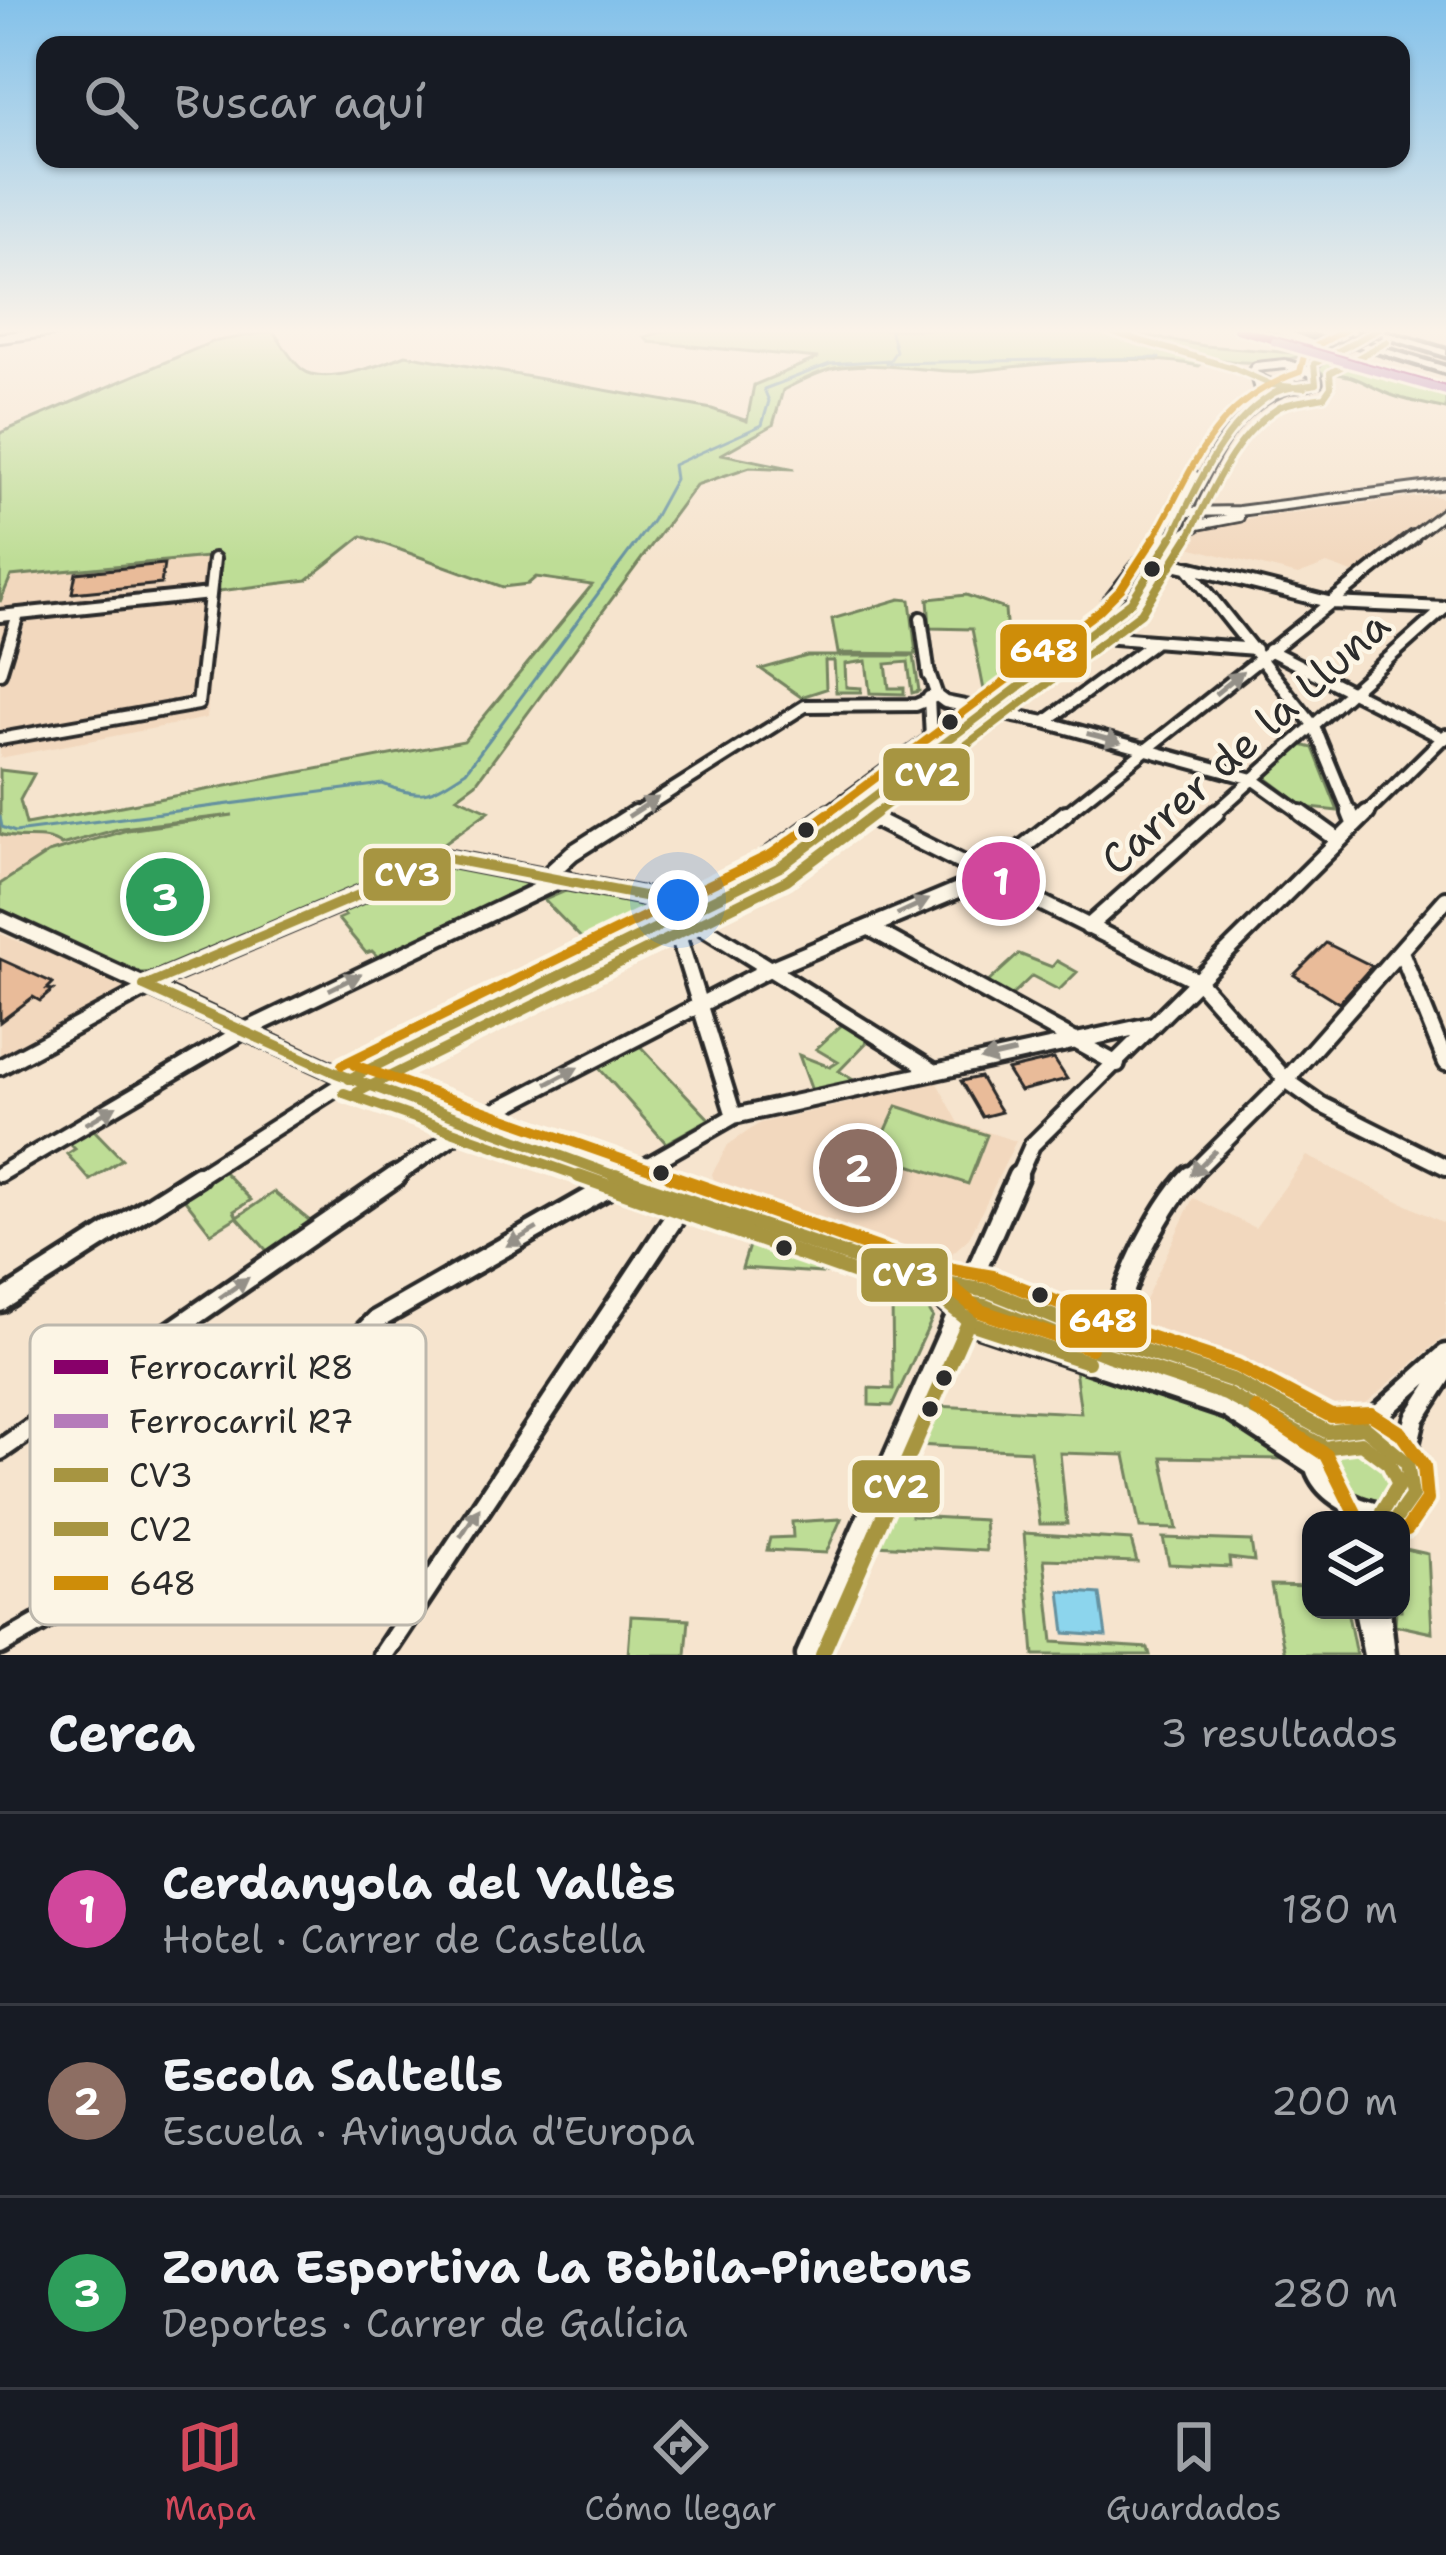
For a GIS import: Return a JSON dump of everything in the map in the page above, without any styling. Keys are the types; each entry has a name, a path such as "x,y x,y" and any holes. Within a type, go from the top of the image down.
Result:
{"street":[{"path":"0,1301 350,1078 651,931 735,883 975,706 1131,602 1223,436 1251,406"},
{"path":"1161,549 1188,511 1188,496 1210,461 1256,406"},
{"path":"1188,496 1215,508 1232,509 1443,489"},
{"path":"1161,549 1188,530 1212,522 1443,489"},
{"path":"1188,511 1239,511 1401,490"},
{"path":"1188,511 1212,517 1317,506"},
{"path":"180,1325 472,1123 767,970 987,875 1262,652 1332,603 1446,511"},
{"path":"1161,549 1186,567 1262,652 1313,725 1354,823"},
{"path":"0,739 198,704 214,559"},
{"path":"1186,567 1332,603 1446,608"},
{"path":"0,616 210,594"},
{"name":"Carrer de la Lluna","path":"1088,927 1446,608"},
{"path":"0,673 18,614"},
{"path":"921,618 932,739"},
{"path":"735,883 780,867 1084,635 1262,652 1445,738 1337,839 1032,1145 806,1655"},
{"path":"1045,722 1154,642"},
{"path":"0,1174 240,1033 556,876 572,853 806,706 925,701 975,706 1045,722 1253,779 1337,839"},
{"path":"842,804 1198,981 1286,1080 1320,1103 1446,1167"},
{"path":"0,1067 146,987 446,858 556,876 682,914 932,1070"},
{"path":"1114,1341 1114,1327 1137,1262 1180,1186 1286,1080 1397,950 1442,910"},
{"path":"682,914 700,1004 734,1116"},
{"path":"0,919 240,1033 350,1078 624,1179 920,1280 968,1285 1232,1380 1328,1432 1364,1427 1446,1354"},
{"path":"870,928 1117,1064"},
{"path":"1397,950 1446,1063"},
{"path":"371,1325 734,1116 1154,1024"},
{"path":"426,1590 686,1200"},
{"path":"920,1280 973,1324 1228,1409 1315,1466 1339,1511"},
{"path":"1405,1461 1415,1418 1446,1370"},
{"path":"1364,1427 1391,1444 1405,1461 1412,1496 1401,1511"},
{"path":"0,1450 30,1429"},
{"path":"1315,1466 1316,1446 1328,1432"},
{"path":"1335,1498 1359,1511"},
{"path":"1366,1619 1373,1655"},
{"path":"1382,1619 1386,1655"},
{"path":"2,1650 43,1625"},
{"path":"383,1655 403,1625"}],"shaded area":[{"path":"1431,495 1446,499 1446,506 1358,575 1327,564 1298,575 1177,544 1211,526 1236,520"},
{"path":"219,556 207,718 0,758 0,602 10,576"},
{"path":"0,834 12,839 53,839 62,848 0,882"},
{"path":"0,934 138,988 0,1059"},
{"path":"937,1083 959,1123 1016,1141 969,1238 948,1257 922,1262 734,1198 715,1183 712,1174 728,1145 760,1123"},
{"path":"1307,1156 1446,1224 1446,1335 1352,1415 1316,1415 1268,1387 1132,1328 1193,1198 1255,1228"}],"green space":[{"path":"62,406 696,406 747,421 750,406 778,406 773,425 722,454 795,469 750,467 696,485 476,783 457,797 489,811 418,862 156,972 140,973 0,910 0,884 48,853 127,830 233,815 122,828 61,845 48,839 8,836 0,834 0,770 34,774 20,800 26,824 464,741 592,585 536,577 528,584 503,587 362,536 307,580 219,591 218,556 11,576 0,602 0,433"},
{"path":"966,595 1005,609 1009,664 1017,666 984,690 972,629 930,628 928,599"},
{"path":"910,600 916,654 838,653 832,619"},
{"path":"807,656 914,656 919,691 912,693 908,662 886,664 889,688 904,688 904,694 870,693 866,661 845,664 846,687 861,688 861,692 836,692 834,661 825,661 826,689 801,697 761,669"},
{"path":"1301,745 1313,748 1338,811 1311,808 1316,816 1266,778"},
{"path":"450,864 522,877 531,890 381,960 372,951 366,953 338,919 345,916 338,908"},
{"path":"570,889 654,908 653,918 592,949 544,900"},
{"path":"1019,954 1052,967 1057,961 1077,972 1059,990 1032,976 1010,997 985,985"},
{"path":"844,1023 870,1039 839,1071 855,1081 812,1091 799,1055 830,1067 838,1062 816,1049"},
{"path":"639,1045 709,1119 666,1143 598,1067"},
{"path":"897,1106 987,1135 968,1184 875,1154"},
{"path":"93,1129 122,1159 90,1180 67,1154 75,1149 69,1143"},
{"path":"223,1171 251,1200 234,1211 237,1217 211,1233 183,1197"},
{"path":"274,1192 314,1224 269,1253 237,1217"},
{"path":"751,1239 854,1275 742,1268"},
{"path":"892,1297 916,1300 933,1317 892,1406 869,1405 869,1388 893,1389"},
{"path":"1074,1362 1216,1411 1283,1459 1162,1457 1177,1529 1140,1528 1125,1455 1060,1453 1067,1524 1040,1524 1030,1451 917,1445 935,1406 1081,1413"},
{"path":"1348,1438 1364,1440 1392,1460 1399,1488 1389,1498 1366,1502 1335,1478 1328,1453 1335,1443"},
{"path":"908,1472 911,1516 984,1520 986,1551 876,1545"},
{"path":"841,1519 826,1553 767,1550 770,1538 793,1537 792,1522"},
{"path":"1024,1533 1131,1540 1137,1562 1044,1559 1053,1642 1148,1648 1150,1655 1034,1655"},
{"path":"1163,1538 1251,1541 1254,1561 1229,1558 1230,1567 1169,1564"},
{"path":"1410,1550 1428,1554 1432,1633 1395,1625 1395,1619 1410,1619"},
{"path":"1271,1585 1302,1586 1302,1619 1349,1619 1356,1655 1285,1655"},
{"path":"631,1616 689,1619 686,1655 628,1655"}],"water":[{"path":"1060,1591 1100,1594 1106,1636 1065,1633"}],"building":[{"path":"164,564 161,584 72,593 76,573"},
{"path":"1326,943 1372,966 1339,1003 1294,975"},
{"path":"0,959 53,983 47,989 53,990 40,1001 33,997 0,1022"},
{"path":"1054,1059 1067,1079 1020,1091 1007,1070"},
{"path":"980,1077 1001,1112 982,1117 961,1081"}],"waterway":[{"path":"0,817 2,827 15,832 383,784 417,793 443,785 466,771 652,521 675,479 673,465 762,425 767,406"}],"transit line":[{"name":"648","path":"342,1065 772,854 835,808 1111,600 1142,560 1213,431 1235,406"},
{"name":"CV3","path":"349,1079 780,867 1131,602 1169,544 1210,461 1258,406"},
{"name":"CV2","path":"356,1093 787,880 1141,613 1182,551 1223,469 1250,433 1281,406"},
{"name":"CV3","path":"144,986 446,858 685,904"},
{"name":"CV3","path":"144,986 336,1073 624,1179 920,1280 989,1291 1114,1341 1232,1380 1328,1432"},
{"name":"648","path":"354,1065 924,1265 993,1277 1119,1327 1237,1366 1331,1416 1371,1414 1401,1433 1424,1466 1427,1500 1410,1525"},
{"name":"CV2","path":"344,1093 915,1294 985,1306 1108,1355 1226,1394 1321,1445"},
{"name":"648","path":"925,1266 980,1311 1091,1348"},
{"name":"CV3","path":"918,1279 973,1324 1088,1362"},
{"name":"CV2","path":"822,1655 970,1318"},
{"name":"648","path":"1256,1409 1326,1455 1354,1511"},
{"name":"CV3","path":"1328,1432 1364,1427 1407,1463 1412,1496 1401,1511"},
{"name":"CV2","path":"1330,1447 1361,1443 1389,1464 1399,1484 1383,1511"}],"place":[{"name":"Cerdanyola del Vallès","path":"1001,881"},
{"name":"Zona Esportiva La Bòbila-Pinetons","path":"165,897"},
{"name":"Escola Saltells","path":"858,1168"}]}
